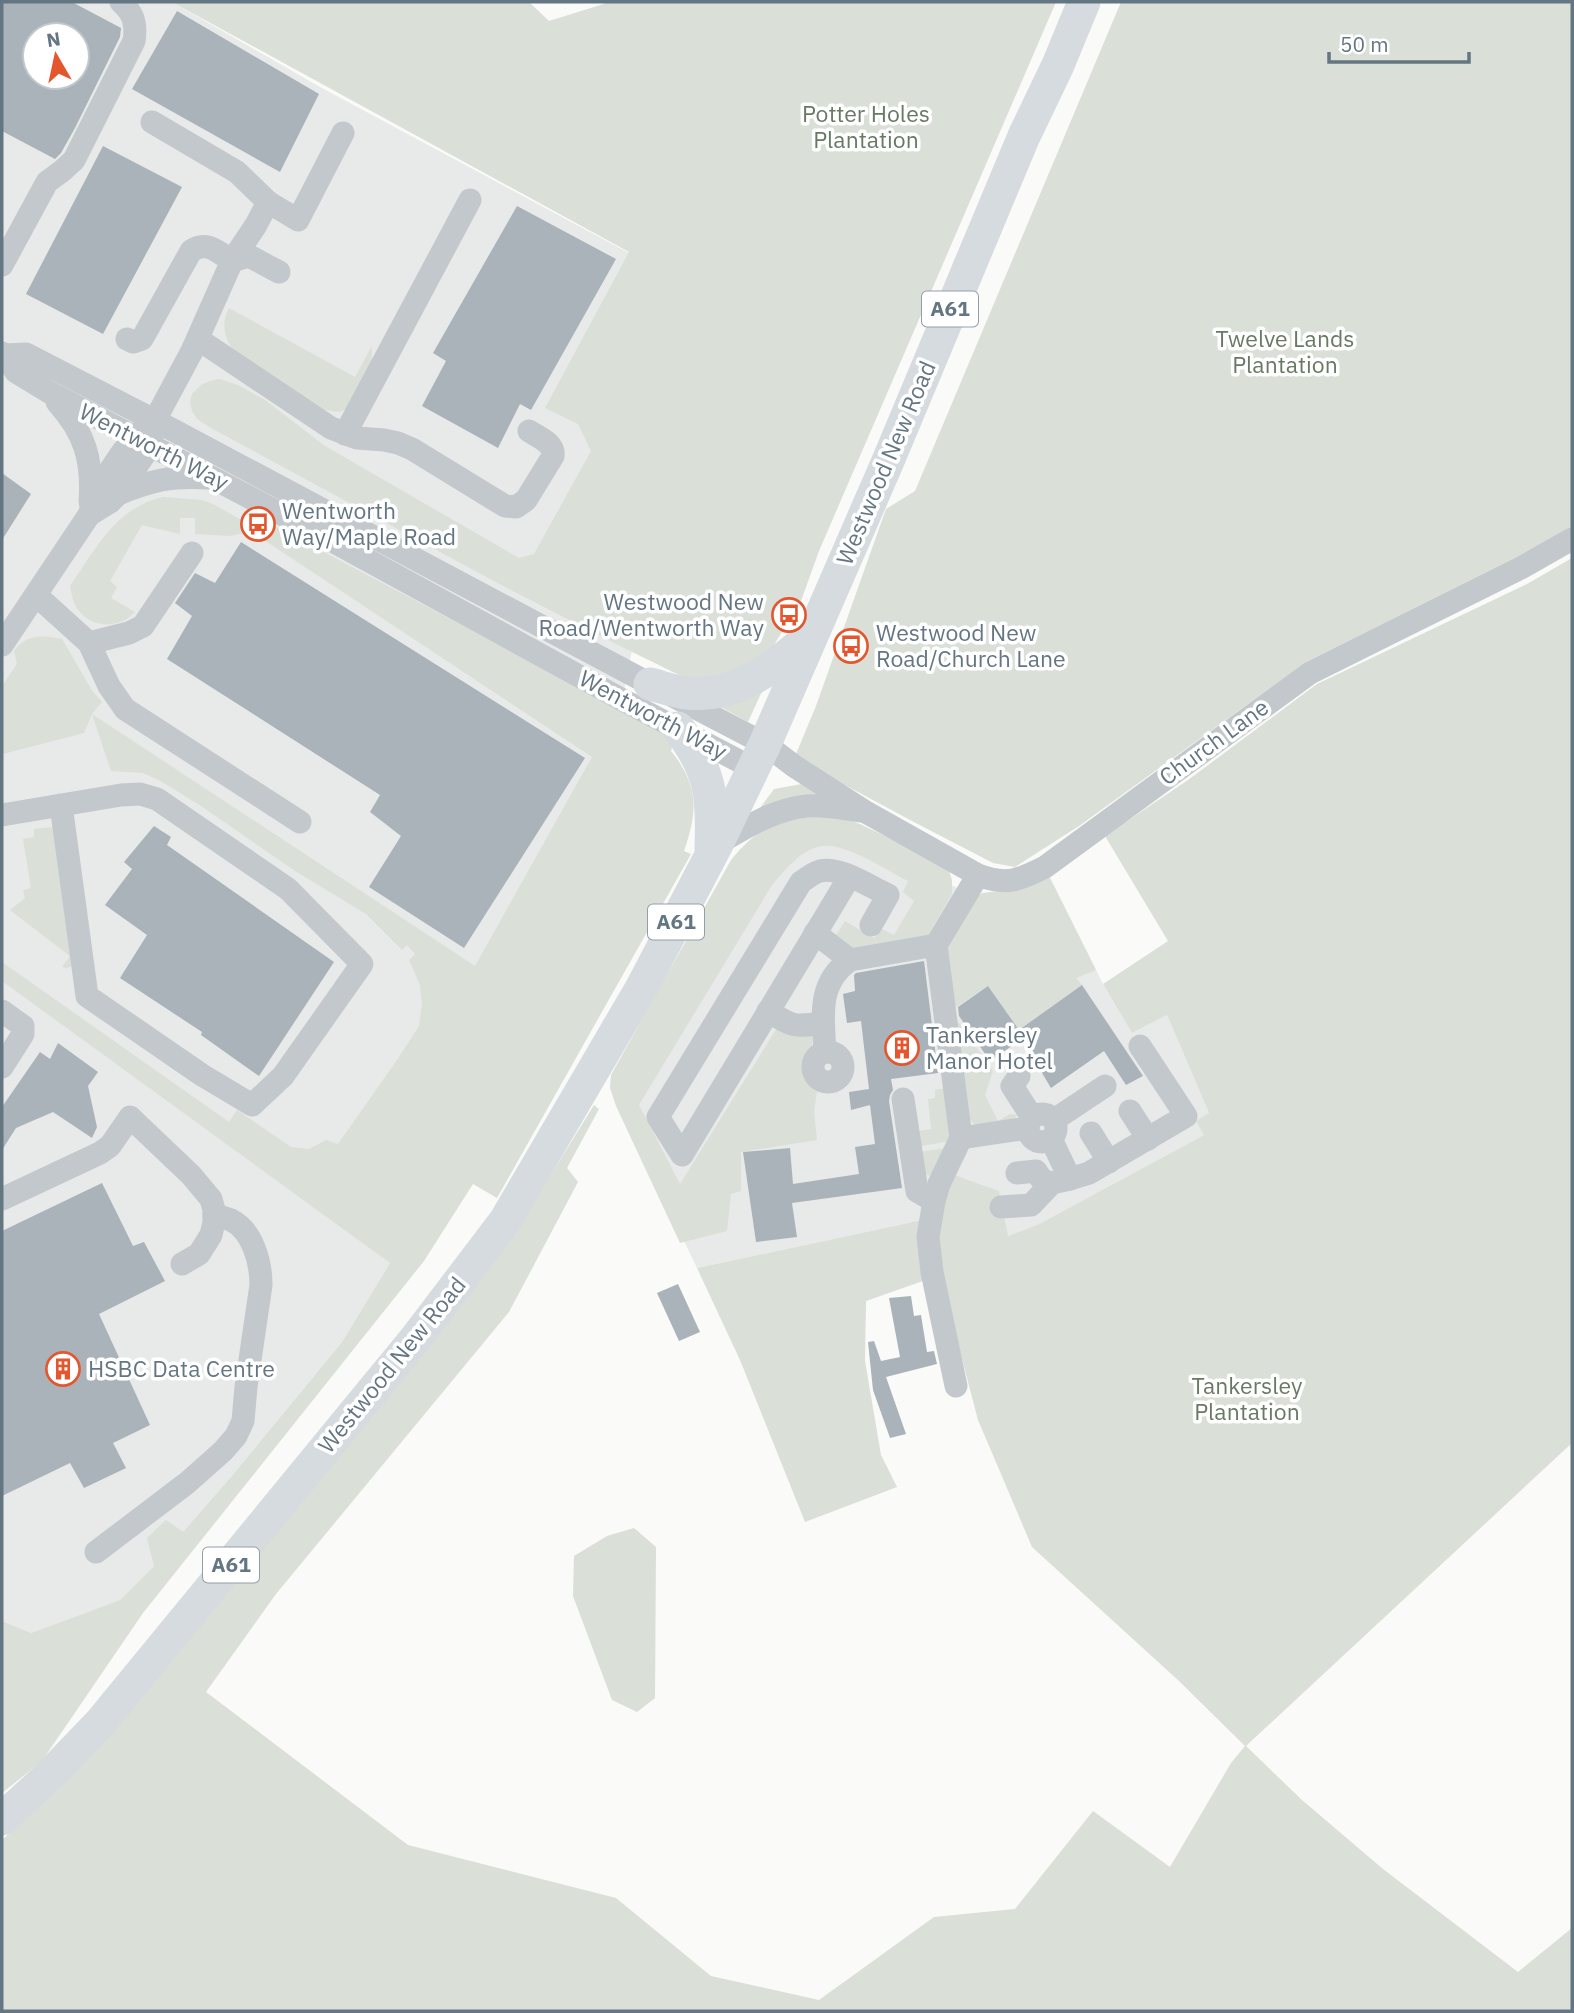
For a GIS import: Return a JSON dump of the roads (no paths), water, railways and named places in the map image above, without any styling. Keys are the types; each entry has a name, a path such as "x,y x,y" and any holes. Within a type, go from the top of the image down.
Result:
{"highway":[{"name":"Westwood New Road","path":"2,1819 49,1776 117,1702 416,1338 505,1221 642,987 714,851 760,756 888,461 1013,161 1084,2"},
{"path":"650,684 685,693 703,694 743,685 761,676 813,634"},
{"path":"678,728 692,746 706,773 714,851"}],"street":[{"path":"2,265 47,182 74,160 134,41 136,30 132,12 121,2"},
{"path":"152,122 237,172 268,202 298,220 343,133"},
{"path":"345,434 470,200"},
{"path":"89,515 118,494 142,441 198,339 232,261 268,202"},
{"path":"127,339 133,342 142,339 191,251 199,246 208,247 232,261 249,256 279,272"},
{"path":"198,339 331,428 358,438 384,440 412,449 511,508 522,505 526,500 552,456 551,445 529,431"},
{"name":"Wentworth Way","path":"3,356 26,354 155,421 650,684 760,756"},
{"name":"Wentworth Way","path":"3,356 16,372 49,392 214,478 621,699 678,728 760,756"},
{"path":"49,392 78,428 86,447 90,468 89,515"},
{"path":"2,645 89,515 97,491 142,441"},
{"path":"118,494 166,478 214,478"},
{"name":"Church Lane","path":"760,756 794,766 864,811 978,875 991,880 1014,881 1045,867 1310,673 1521,568 1572,539"},
{"path":"89,643 129,634 143,626 192,553"},
{"path":"36,595 89,643 108,686 125,709 300,822"},
{"path":"2,815 61,805 131,794 157,799 288,889 362,964 284,1076 252,1105 202,1075 87,996 61,805"},
{"name":"Church Lane","path":"714,851 755,823 792,808 824,806 864,811"},
{"path":"850,876 682,1155 658,1117 801,882 821,871 832,871 850,876 888,895 870,925"},
{"path":"956,1386 932,1272 928,1237 939,1184 961,1138 936,945 978,875"},
{"path":"815,933 850,960"},
{"path":"825,1052 825,992 839,968 850,960 936,945"},
{"path":"2,1011 23,1026 23,1034 2,1067"},
{"path":"768,1011 789,1024 804,1026 823,1023"},
{"path":"1017,1173 1036,1171 1042,1180 1061,1181 1089,1173 1186,1116 1140,1046"},
{"path":"1019,1076 1012,1086 1041,1126 1061,1181"},
{"path":"961,1138 1041,1126 1105,1086"},
{"path":"904,1099 917,1191 934,1200"},
{"path":"1130,1111 1148,1139"},
{"path":"2,1199 100,1153 110,1146 130,1117 211,1199 214,1214 211,1236 199,1254 183,1264"},
{"path":"1091,1133 1109,1162"},
{"path":"1002,1206 1031,1205 1061,1181"},
{"path":"96,1552 187,1483 223,1451 236,1436 243,1421 261,1272 259,1260 245,1233 231,1220 214,1214"}],"place":[{"name":"Wentworth Way/Maple Road","path":"258,524"},
{"name":"Westwood New Road/Wentworth Way","path":"789,615"},
{"name":"Westwood New Road/Church Lane","path":"851,646"},
{"name":"Tankersley Manor Hotel","path":"902,1048"},
{"name":"HSBC Data Centre","path":"63,1369"}],"park label":[{"name":"Potter Holes Plantation","path":"866,127"},
{"name":"Twelve Lands Plantation","path":"1285,352"},
{"name":"Tankersley Plantation","path":"1247,1399"}]}
